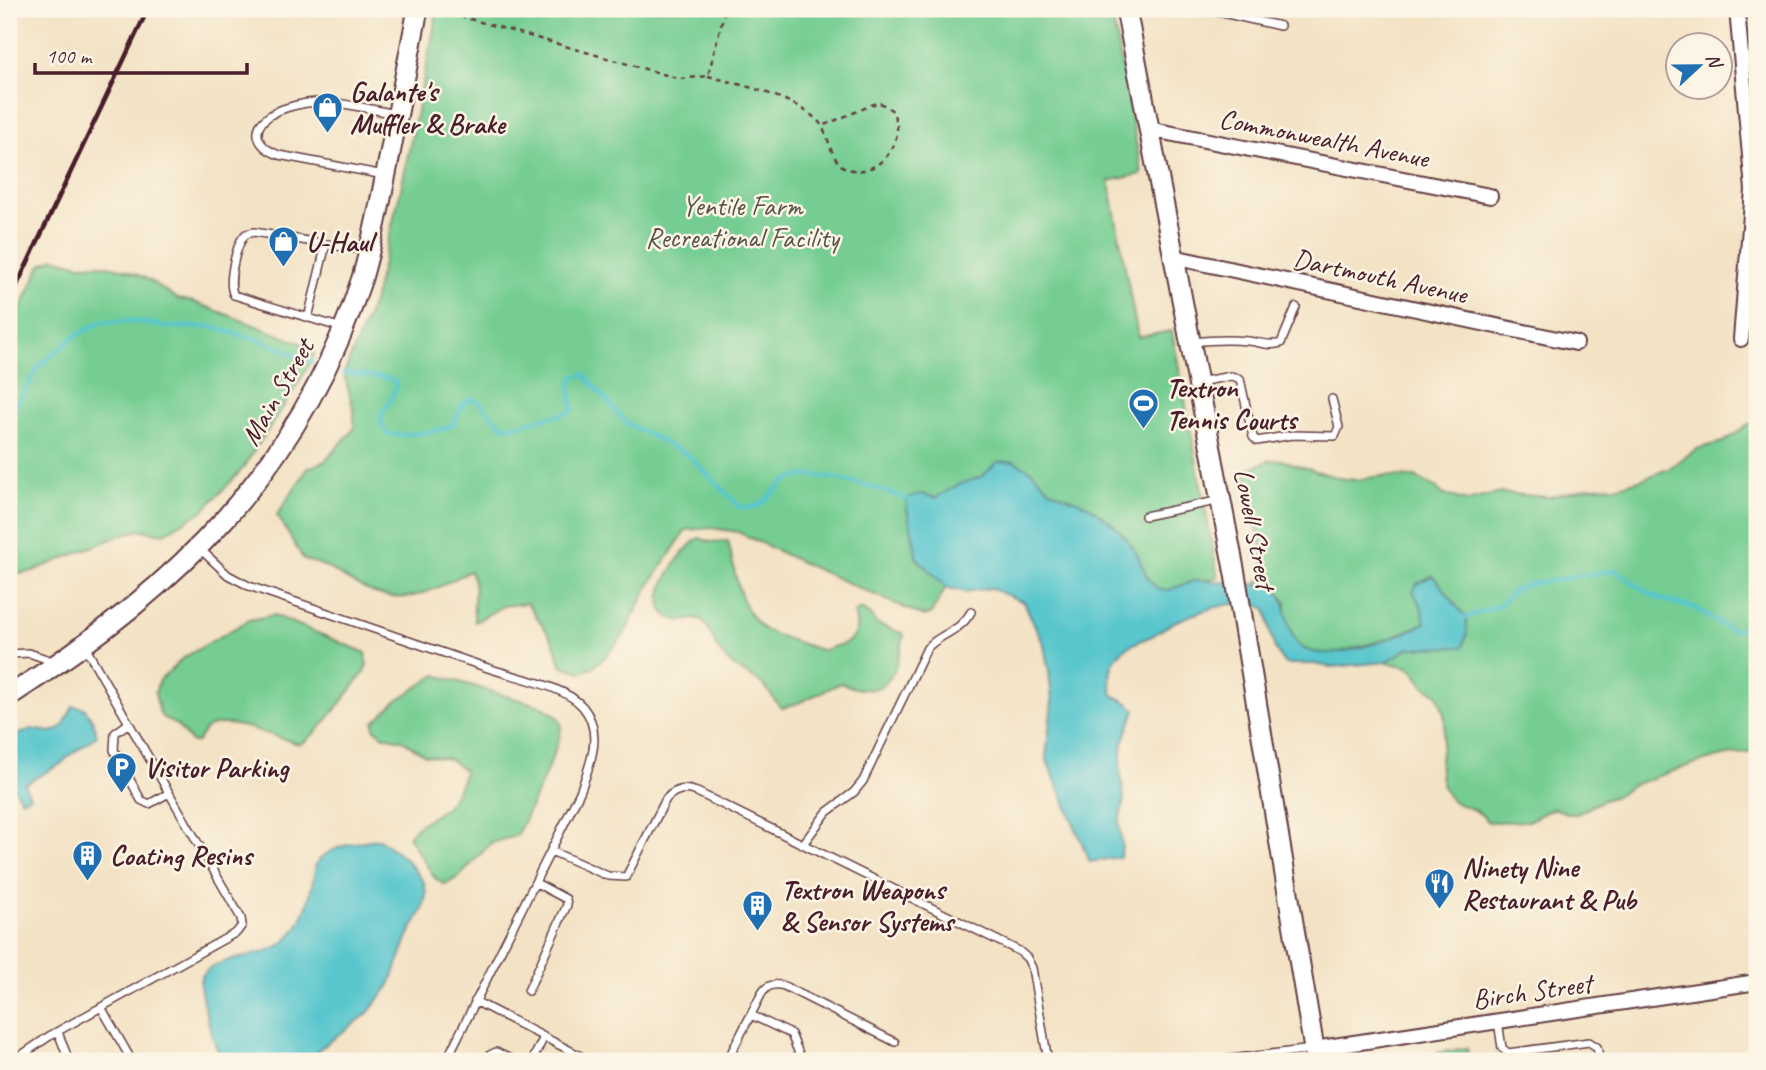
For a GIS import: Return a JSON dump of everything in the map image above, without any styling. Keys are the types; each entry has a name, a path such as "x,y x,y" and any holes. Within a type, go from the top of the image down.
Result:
{"main road":[{"name":"Lowell Street","path":"1126,9 1242,612 1315,1055"},
{"name":"Main Street","path":"9,696 84,645 199,548 246,495 285,442 320,381 344,328 369,251 398,114 426,10"}],"street":[{"path":"1737,9 1755,191 1741,340"},
{"name":"Commonwealth Avenue","path":"1148,129 1490,195"},
{"name":"Dartmouth Avenue","path":"1174,257 1576,343"},
{"name":"Birch Street","path":"1315,1055 1498,1021 1757,982"}],"lane":[{"path":"1205,9 1280,26"},
{"path":"386,175 279,155 267,150 259,142 257,131 263,121 275,112 318,102 398,114"},
{"path":"344,328 233,293 230,282 239,242 246,233 254,232 369,251"},
{"path":"308,318 326,244"},
{"path":"1190,342 1252,341 1274,346 1281,343 1296,307"},
{"path":"1198,382 1231,376 1240,379 1253,437 1257,441 1289,435 1335,436 1339,427 1332,400"},
{"path":"1145,516 1221,500"},
{"path":"199,548 228,575 249,586 559,691 578,702 590,720 594,749 580,792 446,1061"},
{"path":"803,844 827,812 863,782 927,648 939,637 960,627 971,612"},
{"path":"13,1061 58,1032 237,932 241,927 241,918 84,645"},
{"path":"9,654 29,653 59,663"},
{"path":"129,723 116,733 113,746 141,800 149,804 169,793"},
{"path":"551,851 608,876 626,877 666,799 673,792 687,789 697,792 1023,954 1033,973 1048,1061"},
{"path":"528,991 567,905 566,899 536,883"},
{"path":"727,1061 764,991 772,985 781,985 895,1042"},
{"path":"475,1001 544,1037 575,1058 590,1061"},
{"path":"102,1007 132,1061"},
{"path":"751,1015 791,1034 802,1061"},
{"path":"1498,1021 1502,1048 1508,1053 1589,1041 1597,1046 1600,1061"},
{"path":"58,1032 69,1061"},
{"path":"532,1061 544,1037"},
{"path":"486,1061 488,1056 496,1052 514,1061"},
{"path":"1213,1061 1315,1055"}],"path":[{"path":"456,15 457,9"},
{"path":"708,76 725,9"},
{"path":"426,10 456,15 680,79 708,76 772,94 816,119 822,126 834,158 846,169 866,171 881,163 892,147 897,128 893,111 879,102 822,126"}],"green space":[{"name":"Yentile Farm Recreational Facility","path":"438,9 1111,9 1142,174 1109,181 1138,337 1172,331 1218,577 1105,607 906,508 915,536 916,557 946,587 931,614 923,616 738,532 712,528 686,530 648,587 624,635 604,658 592,668 581,672 562,666 552,639 527,603 503,606 475,622 475,590 470,571 426,592 399,598 370,591 324,566 304,560 277,515 308,468 325,461 354,429 354,411 344,373 373,303 401,189"},
{"path":"54,258 81,265 98,264 126,270 147,279 178,299 194,302 311,347 315,354 241,471 204,510 163,534 142,530 126,533 33,571 18,574 9,558 9,333 41,265"},
{"path":"1757,421 1757,752 1727,755 1696,763 1630,786 1619,795 1577,814 1554,808 1528,821 1488,822 1478,812 1456,803 1448,796 1443,787 1440,768 1445,721 1437,694 1424,686 1414,671 1386,662 1409,648 1429,646 1466,616 1432,576 1417,584 1426,623 1385,640 1328,655 1310,652 1297,645 1286,619 1286,602 1274,586 1256,584 1263,577 1263,552 1261,539 1249,510 1246,470 1268,461 1281,460 1339,478 1356,480 1381,476 1415,477 1437,488 1442,494 1467,501 1500,493 1549,497 1591,487 1619,486 1643,479 1668,469 1697,449 1723,442"},
{"path":"699,538 710,542 728,541 743,601 765,630 825,650 851,640 857,626 854,613 861,609 877,624 904,634 897,663 888,680 873,689 841,683 783,708 761,683 733,666 723,656 701,620 676,620 662,610 660,600 668,576 683,552"},
{"path":"274,615 366,653 367,664 363,674 323,724 299,744 227,724 207,728 197,742 191,742 178,726 162,717 155,693 159,681 183,658 249,620"},
{"path":"436,675 540,706 555,715 561,723 551,760 516,836 491,843 460,876 445,885 435,878 408,836 446,806 459,786 464,770 449,759 425,755 402,740 384,736 374,728 374,722 395,702"},
{"path":"1467,1048 1469,1061 1439,1061 1437,1053"}],"water":[{"path":"1013,461 1031,470 1050,490 1089,506 1115,526 1137,554 1147,577 1157,589 1166,591 1196,580 1274,586 1285,605 1295,640 1305,649 1320,653 1378,643 1425,623 1421,605 1413,592 1417,584 1432,576 1466,616 1467,633 1463,647 1409,648 1386,662 1331,667 1286,664 1274,645 1266,609 1247,603 1199,612 1129,646 1118,655 1112,665 1110,677 1113,695 1135,710 1123,743 1120,768 1124,800 1119,822 1122,846 1120,857 1090,862 1046,758 1052,701 1049,672 1044,645 1024,602 990,588 965,592 946,587 916,557 906,499 920,494 935,498 958,485 983,476 997,462"},
{"path":"73,706 84,708 93,721 97,736 61,764 24,784 30,796 21,800 13,786 9,788 9,739 31,729 51,732 57,730 63,726"},
{"path":"379,839 405,858 424,882 426,894 423,909 408,936 390,985 367,1014 318,1050 313,1061 223,1061 204,1005 200,983 203,974 211,967 283,943 303,917 316,864 321,858 344,846"}],"waterway":[{"path":"9,413 23,395 39,366 74,337 101,322 133,321 168,327 213,327 259,340 312,361"},
{"path":"344,373 386,378 396,382 381,420 388,434 404,435 453,425 462,405 471,399 480,403 502,426 519,425 565,414 573,410 570,388 573,378 584,374 626,423 688,455 740,507 758,505 780,485 796,477 807,476 852,482 909,500"},
{"path":"1462,619 1500,605 1514,590 1530,584 1615,570 1660,599 1695,608 1727,628 1733,630 1757,624"}],"railway":[{"path":"9,302 148,9"}],"place":[{"name":"Galante's Muffler & Brake","path":"327,134"},
{"name":"U-Haul","path":"283,268"},
{"name":"Textron Tennis Courts","path":"1143,430"},
{"name":"Visitor Parking","path":"121,794"},
{"name":"Coating Resins","path":"87,882"},
{"name":"Ninety Nine Restaurant & Pub","path":"1439,910"},
{"name":"Textron Weapons & Sensor Systems","path":"758,932"}]}
